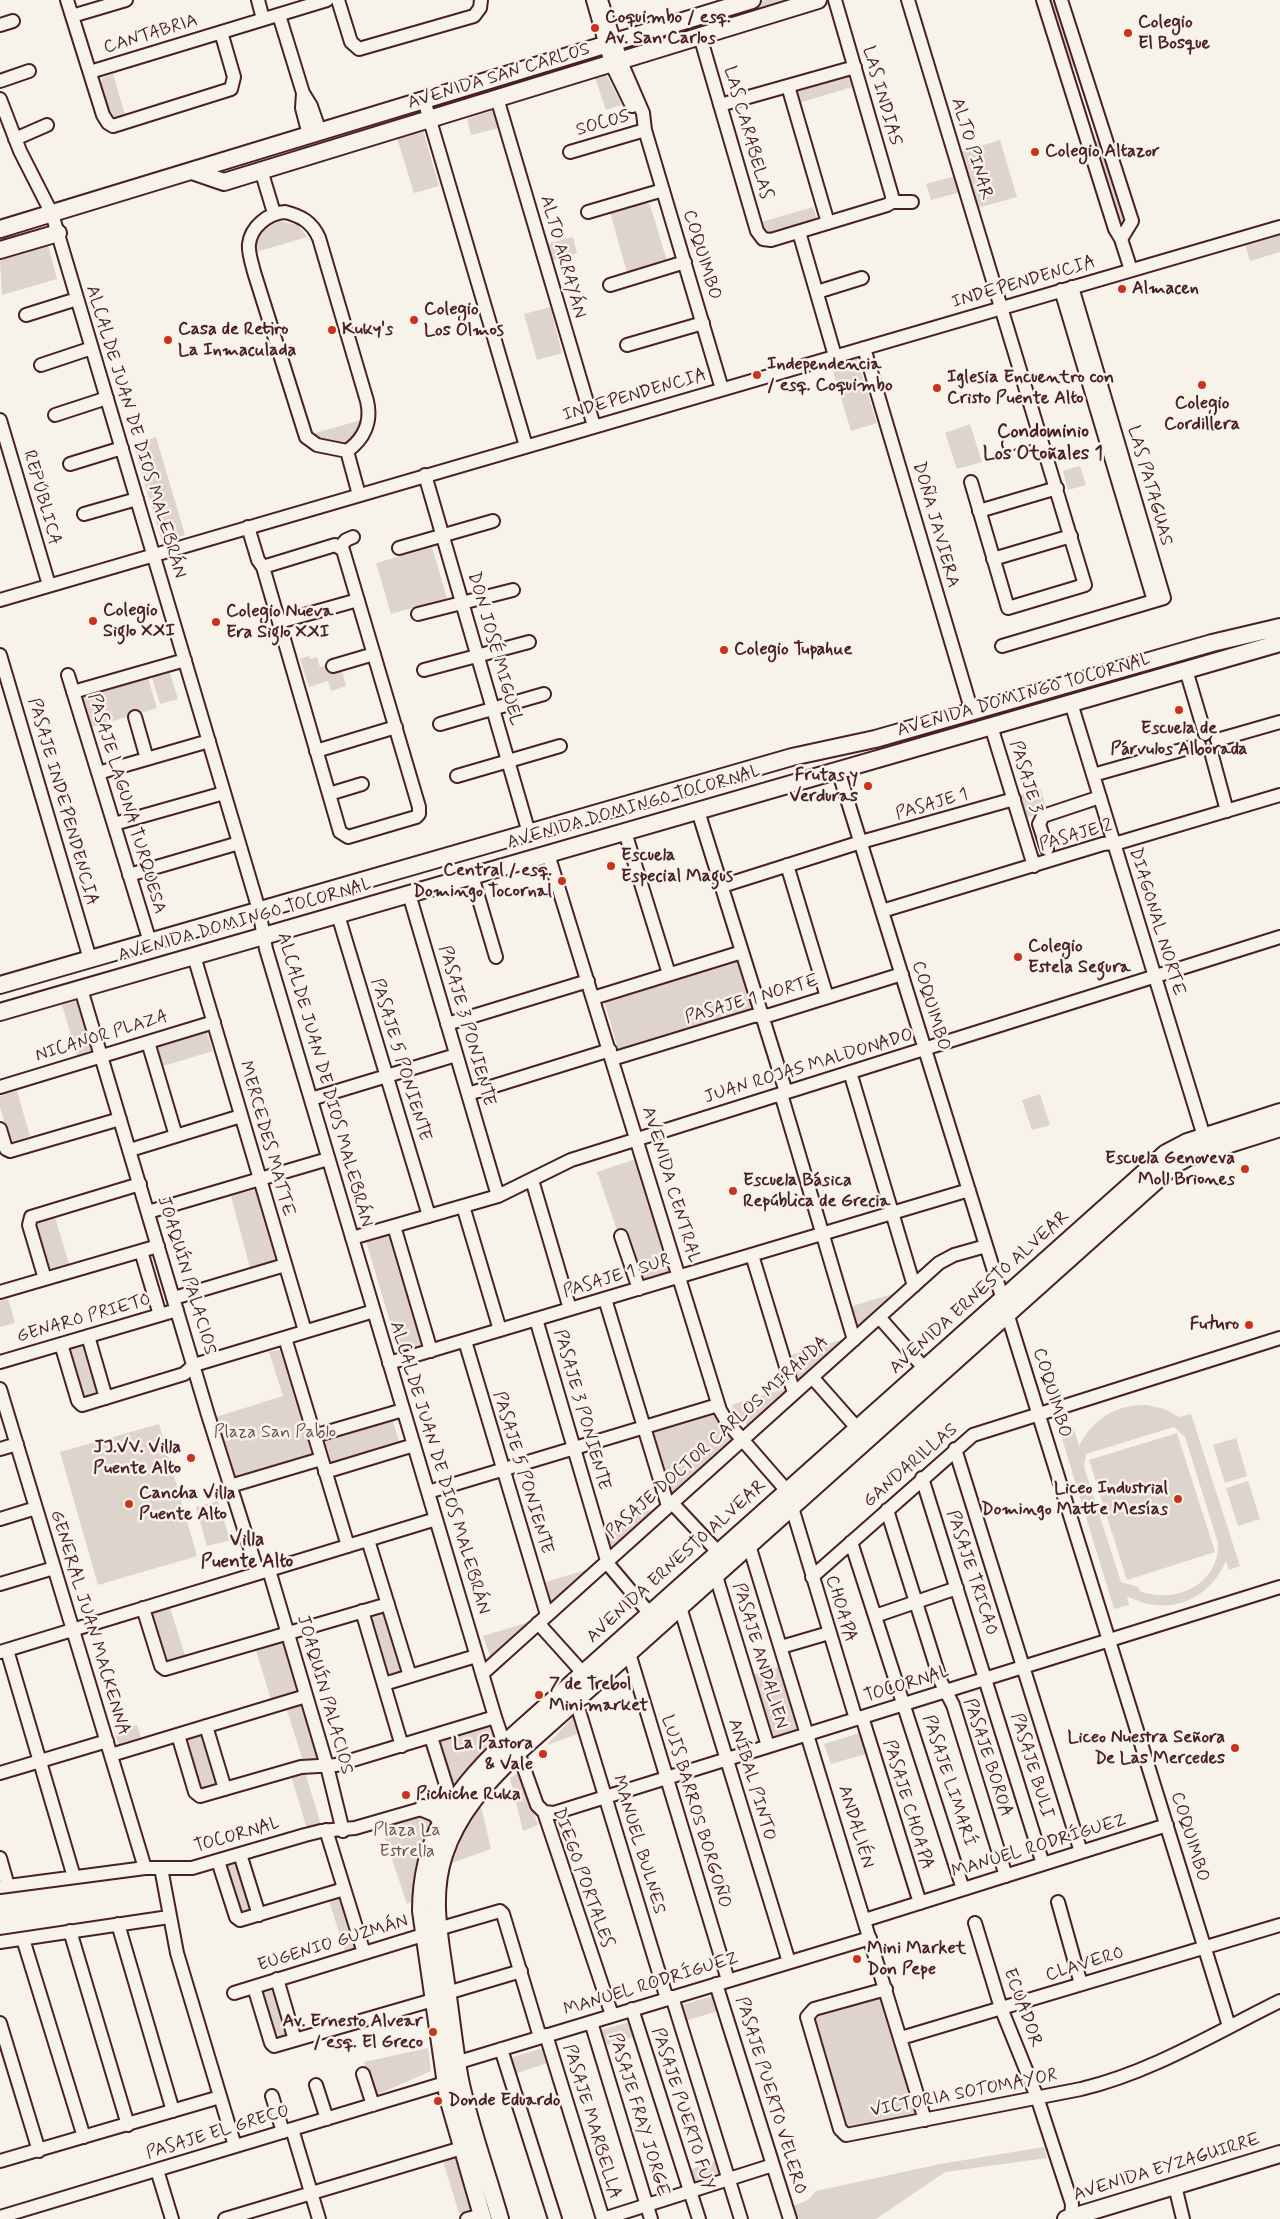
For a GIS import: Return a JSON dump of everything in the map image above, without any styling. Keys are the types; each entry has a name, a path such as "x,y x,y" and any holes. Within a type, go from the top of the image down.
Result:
{"main road":[{"name":"AVENIDA SAN CARLOS","path":"0,243 8,227 752,0"},
{"name":"AVENIDA SAN CARLOS","path":"192,171 224,182 818,0"},
{"path":"0,250 58,233"},
{"name":"AVENIDA DOMINGO TOCORNAL","path":"0,986 792,757 875,740 1144,662 1280,626"},
{"path":"1247,634 1251,642 1251,651"},
{"name":"AVENIDA DOMINGO TOCORNAL","path":"0,1012 1280,643"},
{"path":"1144,662 1149,671 1149,681"},
{"path":"1034,694 1034,705 1040,712"},
{"path":"1018,699 1024,707 1023,717"},
{"path":"603,812 617,834"},
{"path":"467,851 460,864 463,870 472,876"},
{"name":"AVENIDA ERNESTO ALVEAR","path":"431,1932 420,1911 422,1884 428,1853 450,1794 474,1773 576,1701 750,1545 1005,1306 1170,1159 1189,1157 1206,1143 1280,1112"},
{"name":"AVENIDA ERNESTO ALVEAR","path":"1206,1143 1280,1128"},
{"name":"AVENIDA ERNESTO ALVEAR","path":"500,2219 461,2083 450,2064 431,1932 444,1854 455,1828 478,1792 510,1749 583,1673 924,1368 1005,1306"},
{"path":"423,1808 435,1813 441,1820"},
{"name":"AVENIDA ERNESTO ALVEAR","path":"450,2064 445,2083 462,2148 477,2218"},
{"name":"AVENIDA EYZAGUIRRE","path":"1069,2218 1280,2154"}],"street":[{"path":"67,0 105,119 113,126 225,92 233,86 234,77 220,32"},
{"path":"72,16 126,0"},
{"path":"258,0 263,20"},
{"name":"CANTABRIA","path":"90,72 263,20 297,4 327,0"},
{"path":"338,0 351,42 356,49 365,49 471,17 480,4"},
{"name":"COQUIMBO","path":"593,0 616,62 640,106 645,130 722,389"},
{"name":"COQUIMBO","path":"601,0 610,43"},
{"name":"LAS INDIAS","path":"835,0 892,196 892,202"},
{"name":"ALTO PINAR","path":"908,0 1086,585 1008,608 994,559"},
{"path":"1043,0 1115,229 1121,239 1131,270"},
{"path":"1061,0 1132,221 1121,239"},
{"path":"279,14 303,93 311,106 314,134"},
{"path":"0,25 13,21"},
{"name":"LAS CARABELAS","path":"700,36 757,231 763,239 771,240 799,232"},
{"path":"720,105 855,66"},
{"path":"0,81 29,71"},
{"path":"788,86 828,223"},
{"name":"ALTO ARRAYÁN","path":"497,98 594,426"},
{"name":"ALCALDE JUAN DE DIOS MALEBRÁN","path":"0,99 14,139 52,214 58,233 239,843 258,910 262,936 476,1656 495,1718 510,1749"},
{"path":"424,100 526,446"},
{"path":"14,139 48,125"},
{"name":"SOCOS","path":"570,152 645,130"},
{"path":"261,170 274,213"},
{"path":"588,212 663,190"},
{"path":"835,356 799,232 892,202 912,202"},
{"path":"284,212 303,219 310,224 319,238 370,413 365,431 354,446 347,451 317,446 306,437 299,421 250,254 249,245 255,230 274,213 284,212"},
{"name":"INDEPENDENCIA","path":"0,600 154,554 251,530 425,475 1280,227"},
{"path":"610,285 685,262"},
{"path":"816,292 862,278"},
{"name":"LAS PATAGUAS","path":"1002,646 1164,598 1067,289"},
{"path":"26,315 77,299"},
{"path":"627,345 702,323"},
{"path":"41,365 92,348"},
{"name":"DOÑA JAVIERA","path":"864,348 972,712"},
{"path":"55,415 107,398"},
{"name":"REPÚBLICA","path":"0,420 49,585"},
{"path":"1009,444 1041,435"},
{"path":"70,464 122,448"},
{"path":"347,451 359,495"},
{"name":"DON JOSÉ MIGUEL","path":"425,475 529,832"},
{"path":"971,482 994,559 1071,536"},
{"path":"979,511 1057,488"},
{"path":"84,514 137,499"},
{"path":"399,548 493,521"},
{"path":"251,530 264,558 263,567 339,830 345,837 417,815 420,809 344,552 340,547 332,546 263,567"},
{"path":"340,547 346,540 353,537"},
{"path":"418,614 513,590"},
{"path":"279,622 358,600"},
{"path":"424,670 529,642"},
{"path":"333,666 374,654"},
{"name":"PASAJE INDEPENDENCIA","path":"0,655 90,959"},
{"path":"73,692 185,660"},
{"path":"1186,670 1211,737 1216,749 1204,752 1199,745 1201,737 1211,737 1280,722"},
{"name":"PASAJE LAGUNA TURQUESA","path":"68,675 150,942"},
{"path":"440,724 544,694"},
{"name":"DIAGONAL NORTE","path":"1071,703 1206,1143"},
{"path":"135,717 147,759"},
{"name":"PASAJE 3","path":"992,726 1034,866"},
{"path":"316,751 396,727"},
{"path":"98,773 209,741"},
{"path":"1093,775 1199,745"},
{"path":"457,776 560,746"},
{"path":"1210,752 1227,811"},
{"name":"COQUIMBO","path":"838,770 1040,1413 1229,2026"},
{"path":"328,794 362,784"},
{"path":"114,824 224,793"},
{"name":"PASAJE 2","path":"882,911 1280,795"},
{"path":"1047,849 1040,824 1043,816 1100,797"},
{"name":"PASAJE 1","path":"722,886 861,842 1014,799"},
{"path":"698,811 762,1015 822,1234 854,1340"},
{"path":"617,834 669,974"},
{"path":"129,875 239,843"},
{"name":"AVENIDA CENTRAL","path":"548,854 718,1405 724,1418 786,1491 790,1508"},
{"path":"787,866 827,997"},
{"path":"472,876 496,957"},
{"name":"PASAJE 3 PONIENTE","path":"409,894 498,1196"},
{"name":"PASAJE 5 PONIENTE","path":"338,915 429,1216"},
{"name":"JUAN ROJAS MALDONADO","path":"352,1238 498,1196 563,1163 1280,937"},
{"path":"593,998 742,952"},
{"name":"MERCEDES MATTE","path":"194,956 305,1331"},
{"name":"PASAJE 1 NORTE","path":"468,1094 611,1054 762,1015 902,974"},
{"path":"447,1024 588,981"},
{"name":"JOAQUÍN PALACIOS","path":"81,989 230,1486 288,1633 327,1766 343,1831"},
{"name":"NICANOR PLAZA","path":"0,1086 214,1022"},
{"path":"148,1042 176,1136"},
{"path":"311,1099 456,1055"},
{"path":"850,1072 914,1286"},
{"path":"130,1150 241,1116"},
{"path":"0,1129 8,1151 120,1119"},
{"path":"148,1212 328,1158"},
{"path":"532,1180 570,1309"},
{"path":"45,1279 29,1219 34,1215 140,1184"},
{"name":"PASAJE 1 SUR","path":"389,1363 969,1190"},
{"path":"463,1206 500,1330"},
{"path":"394,1226 431,1351"},
{"path":"621,1236 639,1289"},
{"path":"0,1292 158,1246"},
{"name":"PASAJE DOCTOR CARLOS MIRANDA","path":"482,1674 945,1259 986,1246"},
{"path":"141,1252 160,1315"},
{"path":"752,1255 794,1394"},
{"name":"GENARO PRIETO","path":"0,1362 160,1315 176,1304 286,1265"},
{"path":"605,1299 644,1428 670,1505 718,1552"},
{"path":"61,1344 80,1404 184,1374 194,1365 374,1311"},
{"path":"879,1317 924,1368"},
{"name":"PASAJE 3 PONIENTE","path":"536,1319 607,1561 611,1570 650,1614"},
{"path":"88,1336 106,1398"},
{"path":"285,1338 348,1546"},
{"name":"GANDARILLAS","path":"812,1577 955,1449 978,1432 1280,1338"},
{"name":"PASAJE 5 PONIENTE","path":"465,1341 503,1470 542,1619 583,1673"},
{"path":"812,1377 858,1428"},
{"name":"GENERAL JUAN MACKENNA","path":"0,1389 145,1868"},
{"path":"428,1492 718,1405"},
{"path":"314,1436 403,1410"},
{"path":"0,1449 17,1444"},
{"path":"326,1472 414,1445"},
{"path":"955,1449 1081,1852"},
{"path":"230,1486 321,1458"},
{"name":"PASAJE TRICAO","path":"922,1478 986,1679"},
{"path":"0,1519 36,1508"},
{"name":"CHOAPA","path":"790,1508 829,1633 859,1718"},
{"name":"PASAJE BOROA","path":"887,1510 946,1691 953,1705 1006,1876"},
{"path":"74,1877 40,1761 3,1651 436,1519"},
{"path":"368,1540 410,1676"},
{"name":"PASAJE LIMARÍ","path":"851,1542 963,1889"},
{"name":"ANDALIÉN","path":"750,1545 925,2120"},
{"path":"0,1584 54,1568"},
{"name":"PASAJE ANDALIEN","path":"716,1576 768,1746"},
{"name":"TOCORNAL","path":"544,1812 554,1813 1280,1587"},
{"path":"874,1616 957,1588"},
{"path":"143,1608 163,1668 388,1604"},
{"name":"ANÍBAL PINTO","path":"680,1607 789,1962"},
{"path":"362,1612 402,1746"},
{"path":"781,1647 829,1633"},
{"name":"LUIS BARROS BORGOÑO","path":"629,1653 667,1778 722,1982"},
{"path":"384,1684 476,1656"},
{"name":"PASAJE BULI","path":"986,1679 1043,1864"},
{"path":"111,1755 306,1696"},
{"name":"MANUEL BULNES","path":"576,1701 741,2219"},
{"path":"178,1735 198,1796 301,1767 327,1766 495,1718"},
{"name":"PASAJE CHOAPA","path":"859,1718 920,1903"},
{"path":"206,1726 225,1789"},
{"path":"431,1737 450,1794"},
{"path":"0,1773 107,1741"},
{"name":"DIEGO PORTALES","path":"510,1749 523,1765 537,1805 544,1812 612,2015"},
{"name":"TOCORNAL","path":"4,1887 145,1868 185,1869 326,1830 343,1831 423,1808 450,1794 478,1792"},
{"name":"MANUEL RODRÍGUEZ","path":"864,1920 1167,1825"},
{"path":"326,1830 364,1953"},
{"path":"240,1854 259,1915"},
{"path":"0,1858 4,1887"},
{"path":"218,1860 239,1920 344,1889"},
{"path":"161,1868 169,1917 186,1985 235,2146"},
{"path":"1058,1902 1081,1984"},
{"name":"EUGENIO GUZMÁN","path":"234,1993 501,1911"},
{"name":"PASAJE MARBELLA","path":"501,1911 603,2219"},
{"path":"0,1942 169,1917"},
{"name":"ECUADOR","path":"975,1923 1001,2008 1037,2097 1072,2204 1069,2218"},
{"path":"118,1924 173,2111"},
{"name":"CLAVERO","path":"900,2038 1280,1925"},
{"path":"70,1931 128,2124"},
{"name":"MANUEL RODRÍGUEZ","path":"450,2064 870,1938"},
{"path":"23,1939 84,2138"},
{"path":"254,1987 273,2046 520,1972"},
{"path":"277,1980 296,2040"},
{"name":"PASAJE PUERTO VELERO","path":"722,1982 790,2219"},
{"name":"VICTORIA SOTOMAYOR","path":"886,1988 810,2012 807,2020 840,2129 844,2134 851,2135 1100,2084 1136,2072 1280,2001"},
{"name":"PASAJE PUERTO FUY","path":"632,2010 699,2219"},
{"name":"PASAJE FRAY JORGE","path":"591,2022 651,2219"},
{"path":"0,2023 39,2151"},
{"path":"501,2049 554,2219"},
{"path":"363,2074 373,2105"},
{"name":"PASAJE EL GRECO","path":"0,2217 445,2083"},
{"path":"316,2085 327,2119"},
{"path":"272,2096 311,2193 319,2219"},
{"path":"0,2161 220,2097"},
{"path":"224,2219 245,2216 311,2193 462,2148"},
{"path":"603,2219 773,2165"},
{"path":"157,2170 172,2219"},
{"path":"1175,2186 1183,2219"}],"green space":[{"path":"764,0 798,0 628,50 624,46 627,41"},
{"path":"1048,0 1058,0 1078,65 1069,68"},
{"path":"601,54 604,58 482,96 480,94 481,91"},
{"path":"113,74 126,118 118,120 109,112 100,84 103,78"},
{"path":"606,74 622,105 606,110 595,78"},
{"path":"848,76 852,87 799,103 796,92"},
{"path":"495,110 499,128 471,135 467,119"},
{"path":"423,130 439,186 414,193 397,138"},
{"path":"1000,140 1017,197 974,209 968,190 931,200 926,184 963,174 957,153"},
{"path":"1101,140 1126,220 1117,223 1092,143"},
{"path":"645,201 650,205 667,261 664,266 628,276 610,212"},
{"path":"813,207 817,220 766,235 762,222"},
{"path":"280,221 298,225 307,237 256,252 257,241 262,232 270,225"},
{"path":"1280,234 1280,252 1250,261 1245,244"},
{"path":"573,237 577,253 552,261 547,244"},
{"path":"48,245 57,279 2,295 0,260"},
{"path":"550,307 562,353 537,360 524,314"},
{"path":"856,357 877,423 851,431 831,365"},
{"path":"361,420 360,431 348,444 329,443 312,434"},
{"path":"970,424 982,462 957,469 945,433"},
{"path":"156,437 185,535 162,542 133,444"},
{"path":"1080,466 1086,485 1068,490 1063,471"},
{"path":"432,547 447,598 391,614 376,563"},
{"path":"309,656 310,659 317,657 320,667 327,665 330,674 342,671 346,686 331,691 328,681 309,687 300,659"},
{"path":"170,673 178,699 160,704 152,678"},
{"path":"148,678 157,708 92,727 83,697"},
{"path":"1041,789 1047,811 1025,818 1019,795"},
{"path":"736,959 753,1013 619,1052 603,998"},
{"path":"78,1000 93,1052 77,1056 62,1005"},
{"path":"206,1030 213,1051 163,1066 157,1045"},
{"path":"17,1091 30,1136 10,1142 0,1107 0,1096"},
{"path":"1040,1094 1050,1125 1032,1130 1022,1100"},
{"path":"636,1159 670,1275 642,1283 621,1229 617,1230 597,1172"},
{"path":"258,1189 279,1261 250,1268 231,1196"},
{"path":"55,1217 70,1267 48,1273 33,1222"},
{"path":"393,1234 427,1348 400,1356 366,1241"},
{"path":"902,1291 857,1335 849,1307"},
{"path":"8,1299 15,1323 0,1327 0,1301"},
{"path":"841,1340 843,1342 796,1384 788,1356"},
{"path":"86,1344 100,1394 84,1399 70,1349"},
{"name":"Plaza San Pablo","path":"283,1349 313,1440 391,1415 401,1447 330,1469 324,1453 236,1478 216,1417 283,1396 269,1352"},
{"path":"784,1389 785,1391 748,1426 731,1405"},
{"path":"1136,1405 1147,1405 1164,1409 1179,1417 1191,1414 1240,1566 1229,1570 1226,1561 1208,1587 1197,1596 1184,1602 1171,1605 1156,1605 1127,1596 1129,1605 1114,1609 1060,1432 1074,1429 1079,1446 1098,1421 1116,1410","holes":["1174,1427 1185,1437 1218,1543 1217,1557 1212,1570 1193,1588 1181,1593 1153,1595 1140,1591 1138,1587 1121,1582 1084,1467 1086,1454"]},
{"path":"715,1414 734,1441 672,1496 652,1433"},
{"name":"Cancha Villa Puente Alto","path":"159,1424 197,1556 98,1585 60,1452"},
{"path":"1177,1433 1215,1552 1127,1580 1089,1460"},
{"path":"1236,1438 1247,1476 1225,1483 1213,1445"},
{"path":"1248,1481 1260,1519 1238,1526 1226,1488"},
{"path":"218,1501 230,1540 207,1546 196,1507"},
{"path":"657,1508 612,1553 604,1524"},
{"path":"599,1566 553,1610 546,1582"},
{"path":"170,1608 186,1658 164,1663 149,1614"},
{"path":"385,1612 402,1667 400,1671 391,1675 386,1672 367,1617"},
{"path":"536,1620 491,1659 483,1636"},
{"path":"286,1640 300,1691 271,1700 256,1650"},
{"path":"781,1666 800,1728 768,1738 749,1676"},
{"path":"303,1702 319,1760 303,1761 286,1707"},
{"path":"573,1717 578,1734 547,1745"},
{"path":"493,1723 499,1741 452,1790 439,1742 441,1738"},
{"path":"137,1725 141,1737 118,1744 115,1732"},
{"path":"202,1732 219,1786 198,1792 182,1737"},
{"path":"863,1732 869,1753 831,1764 824,1744"},
{"path":"305,1772 321,1825 307,1829 291,1776"},
{"path":"520,1772 538,1825 523,1831 510,1778"},
{"path":"481,1806 491,1849 452,1863 464,1832"},
{"name":"Plaza La Estrella","path":"423,1814 435,1822 417,1899 407,1904 381,1826"},
{"path":"238,1863 254,1911 240,1915 224,1866"},
{"path":"342,1894 359,1950 346,1954 328,1898"},
{"path":"276,1984 291,2035 276,2042 260,1989"},
{"path":"877,1995 883,2000 917,2110 914,2115 853,2130 846,2127 812,2023 817,2013"},
{"path":"712,1996 717,2011 683,2022 678,2006"},
{"path":"632,2021 636,2036 602,2047 598,2031"},
{"path":"428,2048 431,2071 374,2096 364,2062"},
{"path":"543,2048 548,2063 514,2074 509,2058"},
{"path":"1044,2147 1047,2158 945,2172 876,2219 797,2219 793,2206 808,2200 816,2191 940,2164"},
{"path":"456,2157 472,2209 459,2213 443,2161"},
{"path":"719,2160 724,2176 690,2186 685,2171"}],"place":[{"name":"Coquimbo / esq. Av. San Carlos","path":"595,28"},
{"name":"Colegio El Bosque","path":"1128,33"},
{"name":"Colegio Altazor","path":"1035,152"},
{"name":"Almacen","path":"1122,289"},
{"name":"Colegio Los Olmos","path":"414,320"},
{"name":"Kuky's","path":"332,330"},
{"name":"Casa de Retiro La Inmaculada","path":"168,340"},
{"name":"Independencia / esq. Coquimbo","path":"757,375"},
{"name":"Colegio Cordillera","path":"1202,385"},
{"name":"Iglesia Encuentro con Cristo Puente Alto","path":"937,388"},
{"name":"Colegio Siglo XXI","path":"93,621"},
{"name":"Colegio Nueva Era Siglo XXI","path":"216,622"},
{"name":"Colegio Tupahue","path":"724,650"},
{"name":"Escuela de Párvulos Alborada","path":"1179,710"},
{"name":"Frutas y Verduras","path":"868,786"},
{"name":"Escuela Especial Magus","path":"611,866"},
{"name":"Central / esq. Domingo Tocornal","path":"562,881"},
{"name":"Colegio Estela Segura","path":"1018,957"},
{"name":"Escuela Genoveva Moll Briones","path":"1245,1169"},
{"name":"Escuela Básica República de Grecia","path":"733,1191"},
{"name":"Futuro","path":"1249,1325"},
{"name":"JJ.VV. Villa Puente Alto","path":"191,1458"},
{"name":"Liceo Industrial Domingo Matte Mesías","path":"1178,1499"},
{"name":"Cancha Villa Puente Alto","path":"129,1504"},
{"name":"7 de Trebol Minimarket","path":"539,1695"},
{"name":"Liceo Nuestra Señora De Las Mercedes","path":"1235,1748"},
{"name":"La Pastora & Vale","path":"543,1754"},
{"name":"Pichiche Ruka","path":"406,1795"},
{"name":"Mini Market Don Pepe","path":"857,1959"},
{"name":"Av. Ernesto Alvear / esq. El Greco","path":"433,2032"},
{"name":"Donde Eduardo","path":"438,2101"}],"district":[{"name":"Condominio Los Otoñales 1","path":"1043,444"},
{"name":"Villa Puente Alto","path":"247,1552"}]}
